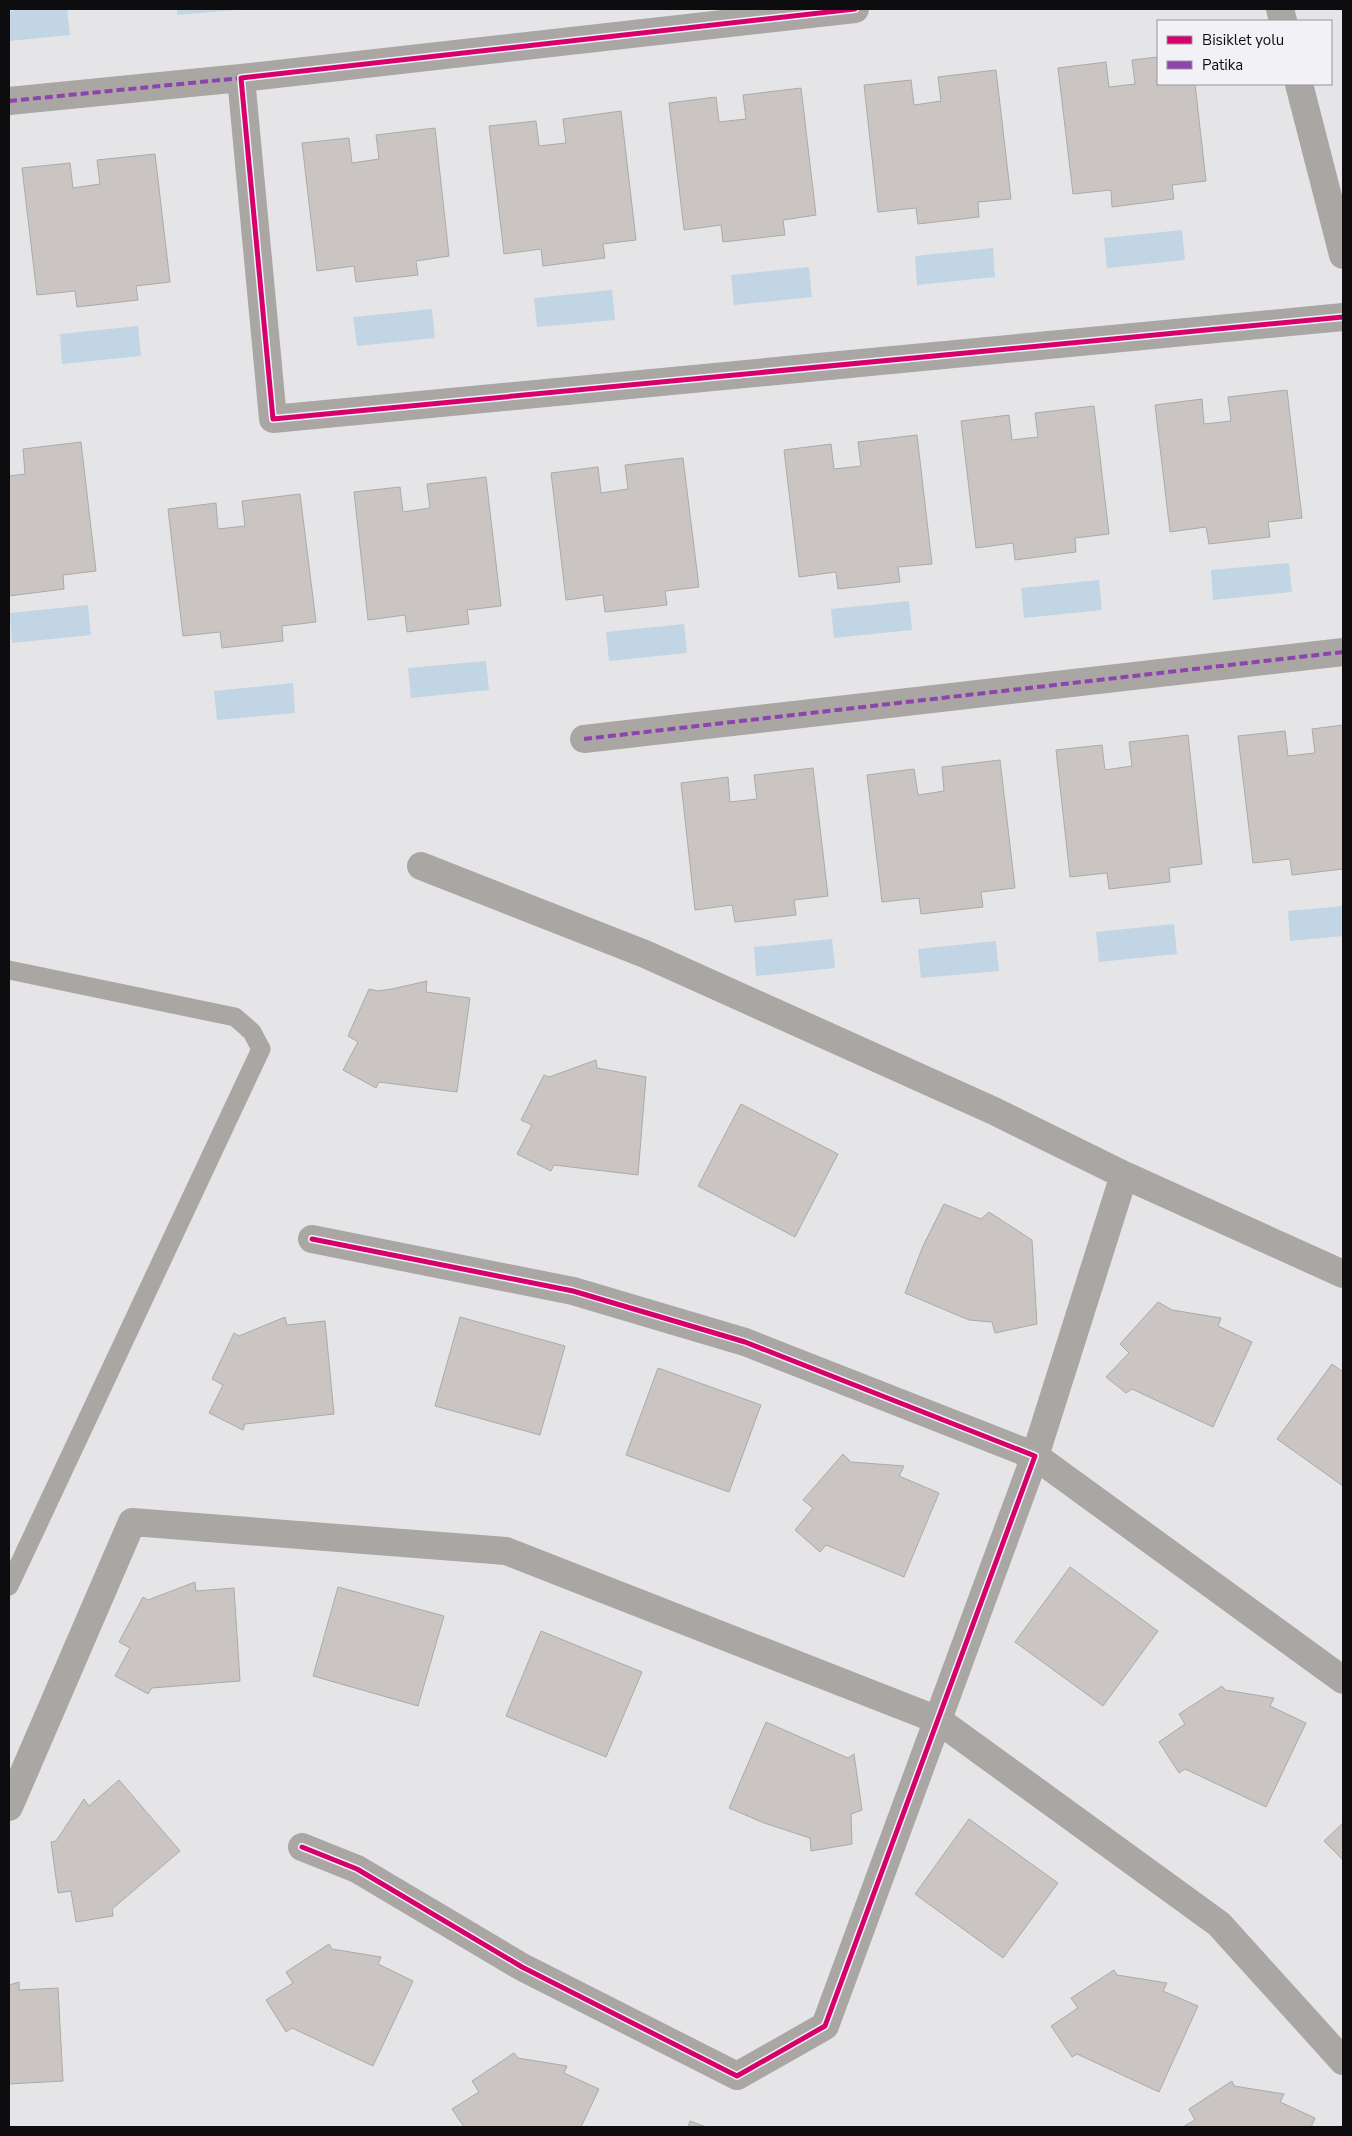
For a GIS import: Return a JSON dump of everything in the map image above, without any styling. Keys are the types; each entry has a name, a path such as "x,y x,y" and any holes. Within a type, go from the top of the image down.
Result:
{"street":[{"path":"9,101 241,78 855,9"},
{"path":"241,78 273,419 1343,317"},
{"path":"1299,85 1343,255"},
{"path":"584,739 1343,652"},
{"path":"421,866 645,954 994,1111 1124,1176 1343,1274"},
{"path":"302,1847 357,1869 522,1967 736,2076 826,2026 1035,1456 1124,1176"},
{"path":"312,1239 572,1291 745,1342 1035,1456 1343,1680"},
{"path":"9,1807 132,1522 506,1551 938,1720 1218,1924 1343,2061"}],"lane":[{"path":"9,970 235,1016 252,1032 261,1049 9,1586"}],"water":[{"path":"67,9 70,35 9,41 9,11"},
{"path":"177,9 245,9 177,15"},
{"path":"1182,230 1185,260 1107,268 1104,238"},
{"path":"993,248 995,277 917,285 915,256"},
{"path":"809,267 812,297 734,305 731,275"},
{"path":"612,290 615,320 537,327 534,298"},
{"path":"432,309 435,338 357,346 353,317"},
{"path":"138,326 141,356 62,364 60,334"},
{"path":"1289,563 1292,592 1213,600 1211,570"},
{"path":"1099,580 1102,610 1024,618 1021,588"},
{"path":"909,601 912,630 834,638 831,609"},
{"path":"88,605 91,635 12,643 10,613"},
{"path":"684,624 687,653 609,661 606,632"},
{"path":"486,661 489,690 411,698 408,668"},
{"path":"293,683 295,713 217,720 214,691"},
{"path":"1343,906 1343,936 1290,941 1288,911"},
{"path":"1174,924 1177,954 1099,962 1096,932"},
{"path":"832,939 835,968 756,976 754,947"},
{"path":"996,941 999,971 921,978 918,949"}],"building":[{"path":"1157,57 1157,85 1195,85 1206,181 1172,185 1174,199 1112,207 1111,190 1073,194 1058,68 1106,62 1109,87 1135,84 1132,60"},
{"path":"996,70 1011,199 978,202 979,217 918,224 916,208 878,212 864,85 911,80 914,105 941,101 938,77"},
{"path":"801,88 816,215 783,220 785,235 723,242 721,225 684,230 669,103 716,97 719,122 746,119 743,95"},
{"path":"621,111 636,240 603,244 605,258 543,266 541,249 504,254 489,126 536,121 539,146 566,143 563,119"},
{"path":"435,128 449,256 416,261 418,275 356,282 354,266 317,271 302,143 349,138 352,163 379,159 376,135"},
{"path":"155,154 170,282 136,286 138,300 77,307 75,291 37,295 22,168 70,163 73,188 100,184 97,160"},
{"path":"1287,390 1302,518 1268,522 1270,537 1209,544 1206,527 1170,532 1155,405 1202,399 1204,424 1231,421 1228,397"},
{"path":"1094,406 1109,534 1075,538 1076,552 1015,560 1013,543 976,548 961,421 1009,415 1012,440 1038,437 1035,413"},
{"path":"917,435 932,564 898,567 900,582 838,589 836,572 799,577 784,450 831,444 834,469 861,466 858,442"},
{"path":"81,442 96,571 63,575 64,589 9,596 9,476 25,474 23,449"},
{"path":"683,458 699,587 665,591 667,605 605,612 603,595 566,600 551,473 598,467 601,493 628,489 625,465"},
{"path":"486,477 501,606 467,610 469,624 407,632 405,615 368,620 354,492 400,487 403,512 430,508 427,484"},
{"path":"300,494 316,622 282,626 283,641 222,648 220,632 183,636 168,509 216,503 218,529 245,526 242,501"},
{"path":"1343,725 1343,869 1292,875 1290,859 1253,863 1238,736 1285,731 1288,756 1315,753 1312,729"},
{"path":"1188,735 1202,864 1169,868 1170,882 1109,889 1107,873 1070,877 1056,750 1102,745 1105,770 1132,766 1129,742"},
{"path":"1000,760 1015,888 981,892 983,907 921,914 919,898 882,902 867,775 914,769 918,795 944,791 942,767"},
{"path":"813,768 828,896 794,900 796,915 735,922 732,905 695,910 681,783 728,777 730,802 757,799 754,775"},
{"path":"427,981 426,992 470,998 457,1092 379,1082 376,1088 343,1070 358,1042 348,1036 369,989 378,991"},
{"path":"596,1060 597,1068 646,1077 638,1175 554,1165 551,1171 517,1154 532,1125 521,1120 544,1075 549,1077"},
{"path":"741,1104 838,1154 795,1237 698,1186"},
{"path":"944,1204 981,1219 989,1212 1032,1240 1037,1324 995,1333 992,1322 969,1320 905,1293 923,1246"},
{"path":"1158,1302 1172,1310 1221,1318 1218,1326 1252,1342 1213,1427 1132,1389 1126,1393 1106,1377 1129,1353 1120,1344"},
{"path":"285,1317 287,1325 325,1321 334,1414 245,1424 243,1430 209,1413 223,1385 212,1379 234,1333 239,1336"},
{"path":"460,1317 565,1346 540,1435 435,1406"},
{"path":"1332,1364 1343,1372 1343,1486 1277,1439"},
{"path":"658,1368 761,1405 729,1492 626,1455"},
{"path":"843,1454 851,1462 904,1466 899,1476 939,1493 904,1577 826,1545 820,1552 795,1530 813,1508 803,1500"},
{"path":"1070,1567 1158,1631 1103,1706 1015,1642"},
{"path":"195,1582 196,1591 234,1588 240,1681 152,1688 148,1694 115,1676 130,1648 119,1642 143,1597 148,1600"},
{"path":"338,1587 444,1616 418,1706 313,1676"},
{"path":"541,1631 642,1672 606,1757 506,1716"},
{"path":"1222,1686 1225,1690 1274,1698 1270,1706 1306,1723 1266,1807 1185,1769 1179,1773 1159,1742 1185,1724 1179,1714"},
{"path":"766,1722 848,1758 854,1754 862,1810 851,1814 852,1844 811,1851 810,1838 764,1823 729,1808"},
{"path":"119,1780 180,1851 112,1909 113,1916 76,1922 71,1891 58,1893 51,1842 56,1841 84,1799 89,1806"},
{"path":"969,1819 1058,1883 1003,1958 915,1894"},
{"path":"1343,1823 1343,1860 1324,1841"},
{"path":"329,1944 332,1949 381,1957 378,1964 413,1981 373,2066 292,2028 286,2032 266,2000 293,1983 286,1972"},
{"path":"1114,1970 1117,1975 1167,1983 1163,1991 1198,2006 1159,2092 1077,2054 1072,2057 1051,2026 1078,2008 1071,1998"},
{"path":"19,1982 19,1990 58,1988 63,2081 9,2084 9,1985"},
{"path":"514,2053 518,2058 567,2066 564,2073 599,2089 581,2127 464,2127 452,2109 479,2092 472,2081"},
{"path":"1232,2081 1234,2086 1284,2094 1280,2102 1315,2118 1311,2127 1183,2127 1195,2120 1189,2109"},
{"path":"690,2121 706,2127 688,2127"}],"marked path":[{"path":"9,101 241,78"},
{"path":"584,739 1343,652"}],"cycle path":[{"path":"855,9 241,78 273,419 1343,317"},
{"path":"302,1847 357,1869 522,1967 737,2076 825,2026 1035,1456 745,1342 573,1291 312,1239"}]}
